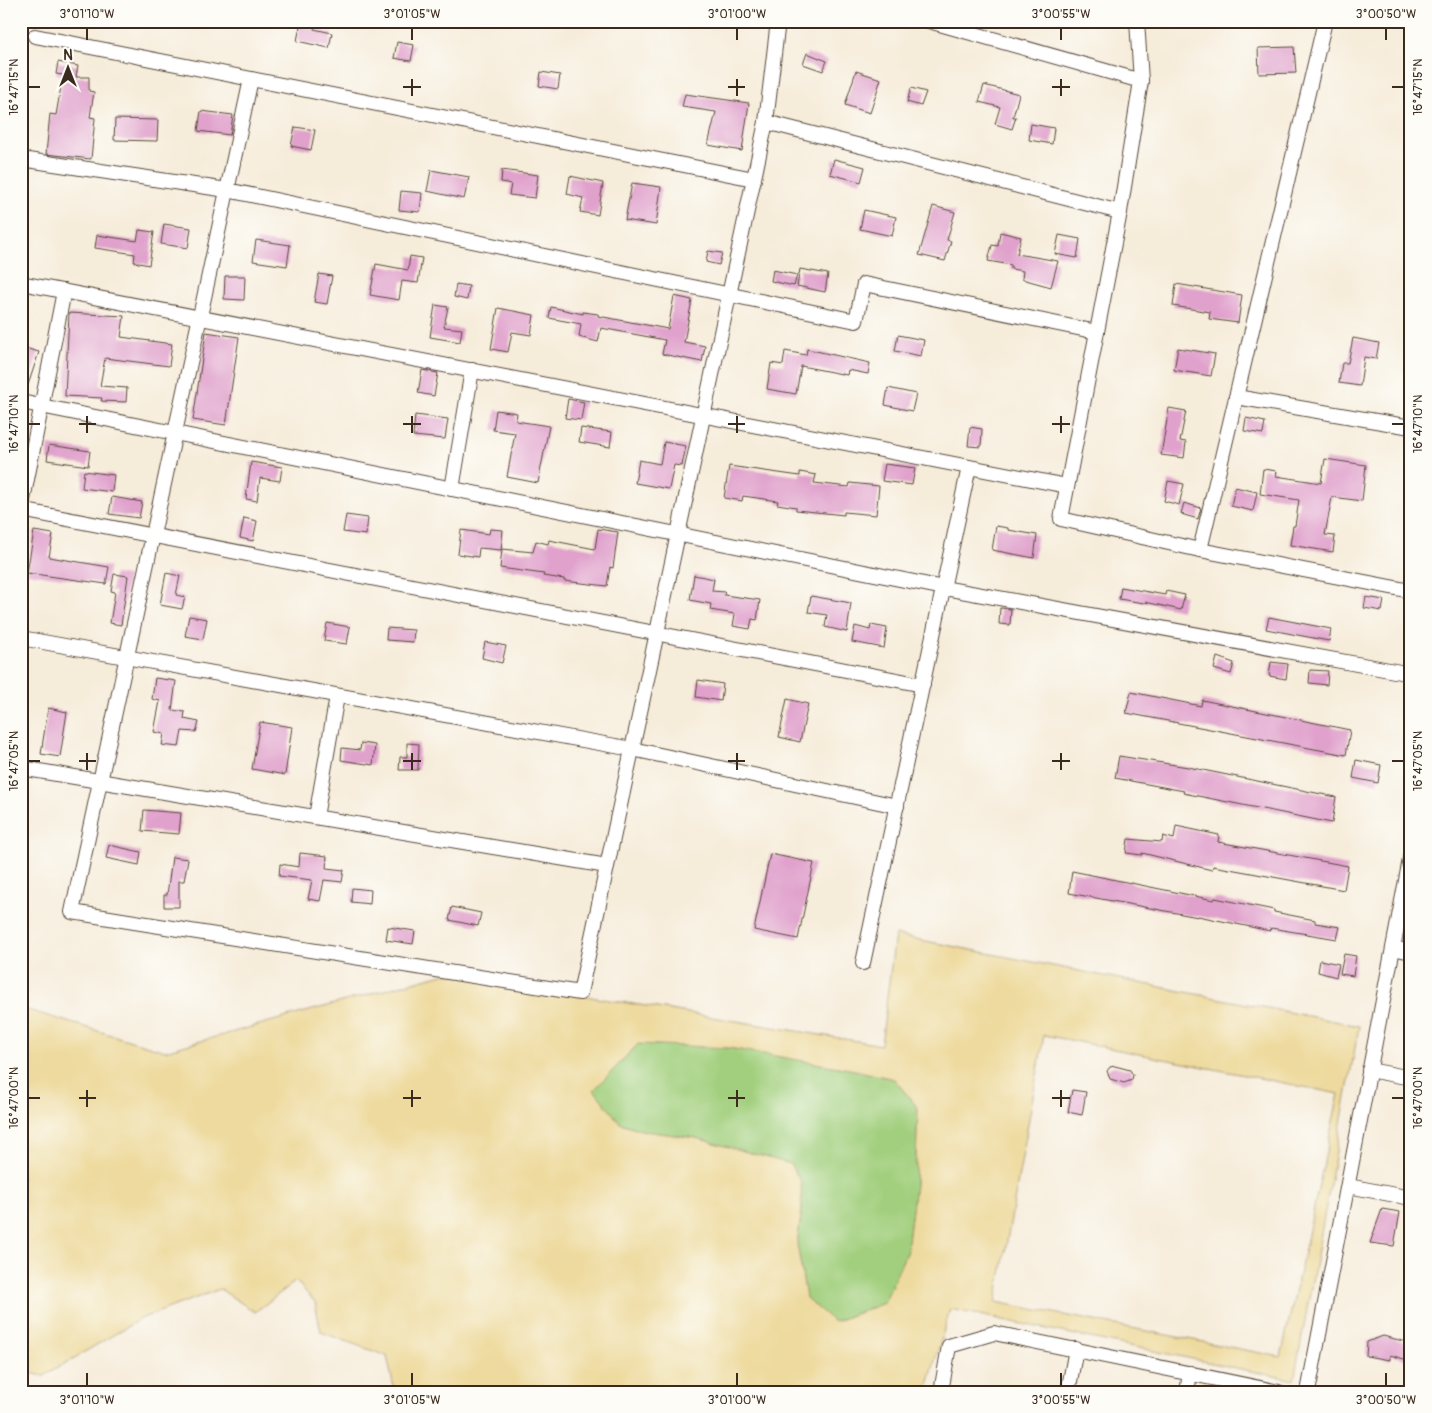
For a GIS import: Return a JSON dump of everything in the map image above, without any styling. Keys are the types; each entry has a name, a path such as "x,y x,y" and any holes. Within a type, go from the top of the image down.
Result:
{"street":[{"path":"251,79 72,912 580,993 766,122 778,21"},
{"path":"929,21 1141,81"},
{"path":"1137,21 1141,81 1120,212 1061,519 1200,550 1411,591"},
{"path":"1200,550 1325,21"},
{"path":"35,36 754,178"},
{"path":"766,122 1120,212"},
{"path":"21,159 227,190 856,321 864,284 1097,332"},
{"path":"21,283 1067,486"},
{"path":"64,291 21,510 922,685"},
{"path":"452,489 472,370"},
{"path":"1236,397 1411,427"},
{"path":"21,402 944,588 1411,674"},
{"path":"863,963 969,467"},
{"path":"21,638 632,749 897,806"},
{"path":"316,817 337,696"},
{"path":"21,768 607,866"},
{"path":"1308,1392 1411,855"},
{"path":"1393,948 1411,952"},
{"path":"1370,1070 1411,1078"},
{"path":"1348,1186 1411,1198"},
{"path":"941,1392 949,1346 994,1333 1278,1392"},
{"path":"1068,1392 1076,1349"},
{"path":"1187,1392 1190,1373"}],"green space":[{"path":"638,1044 729,1048 850,1069 894,1079 918,1108 915,1185 907,1251 884,1303 833,1322 806,1298 797,1244 802,1208 790,1164 696,1138 644,1131 620,1123 594,1090"}],"sand":[{"path":"895,935 1359,1026 1294,1380 950,1309 926,1392 395,1392 387,1356 321,1332 315,1302 296,1281 255,1312 220,1289 140,1319 44,1376 21,1371 21,1008 165,1051 446,973 881,1045","holes":["1044,1035 1339,1094 1281,1357 996,1302","638,1044 729,1048 850,1069 894,1079 918,1108 915,1185 907,1251 884,1303 834,1322 806,1298 797,1244 802,1208 801,1182 790,1164 696,1138 644,1131 620,1123 594,1090"]}],"building":[{"path":"301,21 315,21 314,29 332,33 329,48 297,41"},
{"path":"397,42 414,45 411,61 394,58"},
{"path":"1294,47 1296,73 1259,74 1258,48"},
{"path":"807,53 827,61 823,71 803,64"},
{"path":"58,62 78,66 76,77 89,77 89,91 94,92 90,117 95,118 91,159 46,154 50,114 56,115 63,75 56,74"},
{"path":"856,71 881,79 870,113 845,105"},
{"path":"541,72 560,75 558,89 539,86"},
{"path":"984,85 1019,94 1013,117 1016,117 1012,129 995,124 1000,107 979,102"},
{"path":"911,88 926,92 921,106 907,102"},
{"path":"685,94 749,103 742,151 708,145 716,112 682,107"},
{"path":"201,111 233,115 230,135 198,131"},
{"path":"115,119 158,120 157,141 114,140"},
{"path":"1031,124 1054,128 1052,144 1029,140"},
{"path":"295,127 315,130 311,150 291,146"},
{"path":"834,159 865,167 861,182 830,174"},
{"path":"431,170 469,177 464,199 427,191"},
{"path":"502,170 538,175 535,198 509,195 511,184 501,182"},
{"path":"570,176 603,183 598,215 580,212 583,198 567,194"},
{"path":"632,183 661,187 656,225 625,220"},
{"path":"401,191 422,193 420,212 399,210"},
{"path":"933,206 955,212 947,240 951,241 945,261 919,255"},
{"path":"864,210 896,217 892,236 860,229"},
{"path":"164,224 191,228 188,248 161,244"},
{"path":"139,230 154,232 149,265 134,262 135,254 95,248 97,235 137,241"},
{"path":"1000,232 1021,237 1017,254 1058,261 1051,287 1022,279 1023,271 1011,269 1011,265 988,261 992,245 998,246"},
{"path":"1059,235 1080,239 1077,258 1055,254"},
{"path":"256,240 290,245 287,266 253,261"},
{"path":"708,251 722,253 719,265 706,262"},
{"path":"410,256 422,258 418,283 402,281 399,300 370,295 376,264 408,270"},
{"path":"800,269 828,274 825,292 797,286"},
{"path":"773,270 797,275 794,286 771,281"},
{"path":"319,274 332,276 327,304 314,302"},
{"path":"225,276 245,276 244,300 224,299"},
{"path":"456,284 469,286 467,300 454,297"},
{"path":"1176,284 1242,295 1238,323 1209,319 1210,312 1173,306"},
{"path":"674,296 692,300 684,342 705,346 702,362 662,354 665,340 601,328 598,342 579,337 581,324 549,318 551,307 583,314 583,312 598,314 598,316 668,329"},
{"path":"435,305 448,307 444,327 462,329 460,342 430,337"},
{"path":"498,308 534,315 531,335 512,332 508,352 491,349"},
{"path":"69,313 124,316 121,337 172,344 169,366 105,358 100,386 127,388 126,402 101,401 102,398 65,396"},
{"path":"206,332 239,337 226,425 193,420"},
{"path":"898,335 924,340 921,356 895,351"},
{"path":"1353,338 1379,343 1376,359 1364,357 1360,386 1339,383 1342,363 1348,363"},
{"path":"21,347 39,352 25,394 21,393"},
{"path":"1178,348 1215,354 1211,376 1174,370"},
{"path":"807,349 870,363 868,374 848,370 847,375 801,366 796,394 767,389 771,363 783,365 785,351 806,355"},
{"path":"422,370 438,373 434,396 418,393"},
{"path":"888,388 916,394 912,411 885,405"},
{"path":"568,399 584,402 581,420 565,418"},
{"path":"1169,408 1186,411 1180,441 1186,442 1184,458 1161,455"},
{"path":"496,410 517,413 516,421 549,426 538,483 507,477 515,433 493,430"},
{"path":"415,415 448,419 445,439 413,436"},
{"path":"1246,418 1265,422 1263,434 1244,431"},
{"path":"970,427 982,429 981,447 968,446"},
{"path":"581,428 612,432 610,447 579,442"},
{"path":"664,442 686,446 682,466 674,465 669,489 635,483 639,460 660,464"},
{"path":"49,445 90,451 88,466 47,460"},
{"path":"1325,459 1366,465 1362,501 1332,497 1325,535 1335,536 1333,552 1290,545 1299,500 1260,494 1263,469 1277,471 1276,476 1321,483"},
{"path":"251,462 282,467 280,481 260,478 257,501 246,499"},
{"path":"885,464 915,468 912,485 882,481"},
{"path":"729,466 800,476 800,472 816,475 814,483 849,487 850,483 879,486 876,515 844,512 844,515 796,510 796,507 777,504 778,501 743,496 742,501 724,498"},
{"path":"84,471 114,475 112,492 82,488"},
{"path":"1168,481 1184,484 1179,505 1164,501"},
{"path":"1235,487 1257,492 1253,511 1231,506"},
{"path":"112,497 142,502 139,518 109,514"},
{"path":"1184,503 1201,508 1198,519 1181,514"},
{"path":"346,515 368,518 366,535 343,532"},
{"path":"244,518 257,521 253,541 240,538"},
{"path":"996,526 1037,535 1034,558 992,550"},
{"path":"490,529 503,530 501,550 479,548 478,557 458,554 461,530 489,534"},
{"path":"598,529 618,532 613,568 610,567 607,586 564,581 564,579 543,576 544,574 500,568 502,549 533,552 536,541 548,544 549,540 595,549"},
{"path":"34,531 53,534 49,557 109,567 106,584 27,573"},
{"path":"166,573 180,576 176,595 185,597 182,609 160,605"},
{"path":"114,574 128,576 121,625 110,623 115,592 111,591"},
{"path":"694,575 714,579 712,591 725,592 724,595 760,600 757,620 752,619 750,629 733,626 735,614 710,610 711,604 690,600"},
{"path":"1121,587 1165,595 1166,591 1185,595 1181,610 1145,602 1119,599"},
{"path":"811,596 851,603 847,632 825,627 827,615 808,612"},
{"path":"1366,597 1384,600 1382,611 1364,608"},
{"path":"1000,608 1011,609 1010,625 999,624"},
{"path":"189,616 207,619 203,639 185,636"},
{"path":"1269,617 1331,629 1329,641 1266,629"},
{"path":"327,623 350,627 347,644 324,641"},
{"path":"871,625 887,628 884,648 852,642 855,626 870,630"},
{"path":"387,628 414,630 413,642 386,640"},
{"path":"485,642 506,646 502,663 482,658"},
{"path":"1217,657 1234,663 1231,674 1214,669"},
{"path":"1271,662 1288,664 1286,679 1269,676"},
{"path":"1310,670 1328,671 1327,685 1309,683"},
{"path":"155,678 176,681 172,710 185,712 184,719 199,722 196,732 182,731 179,747 162,745 164,734 154,732 160,701 152,699"},
{"path":"698,680 723,684 721,701 696,697"},
{"path":"1131,692 1201,706 1202,700 1350,730 1346,755 1126,713"},
{"path":"787,699 808,704 800,742 779,737"},
{"path":"48,708 67,712 60,757 41,754"},
{"path":"260,722 292,727 285,775 252,769"},
{"path":"361,743 375,745 373,765 341,760 342,748 360,750"},
{"path":"407,743 419,744 418,770 399,770 400,757 407,757"},
{"path":"1119,756 1188,767 1336,797 1332,823 1115,778"},
{"path":"1356,760 1381,765 1378,783 1353,778"},
{"path":"144,810 181,813 179,834 142,831"},
{"path":"1176,826 1219,835 1218,842 1348,866 1344,890 1213,866 1212,870 1142,853 1142,855 1126,853 1128,839 1162,842 1163,836 1174,839"},
{"path":"109,845 141,852 139,865 106,858"},
{"path":"300,853 327,856 326,868 344,870 342,882 324,880 320,901 308,899 312,880 279,876 280,864 299,867"},
{"path":"770,854 814,863 798,939 754,930"},
{"path":"172,857 188,859 184,881 179,881 179,907 164,907 164,895 167,895"},
{"path":"1072,871 1214,900 1215,898 1274,910 1274,912 1315,920 1315,923 1340,927 1337,939 1271,928 1270,931 1069,893"},
{"path":"352,888 371,890 370,904 351,902"},
{"path":"452,907 481,913 478,926 449,920"},
{"path":"388,927 415,931 413,944 386,940"},
{"path":"1344,954 1356,956 1353,976 1340,974"},
{"path":"1320,960 1339,964 1336,977 1318,972"},
{"path":"1115,1066 1130,1070 1133,1075 1132,1080 1124,1083 1110,1079 1107,1071 1110,1067"},
{"path":"1072,1090 1086,1092 1082,1115 1068,1112"},
{"path":"1382,1209 1400,1212 1394,1246 1370,1243"},
{"path":"1383,1336 1411,1343 1411,1361 1390,1355 1390,1360 1366,1356 1367,1342"}]}
